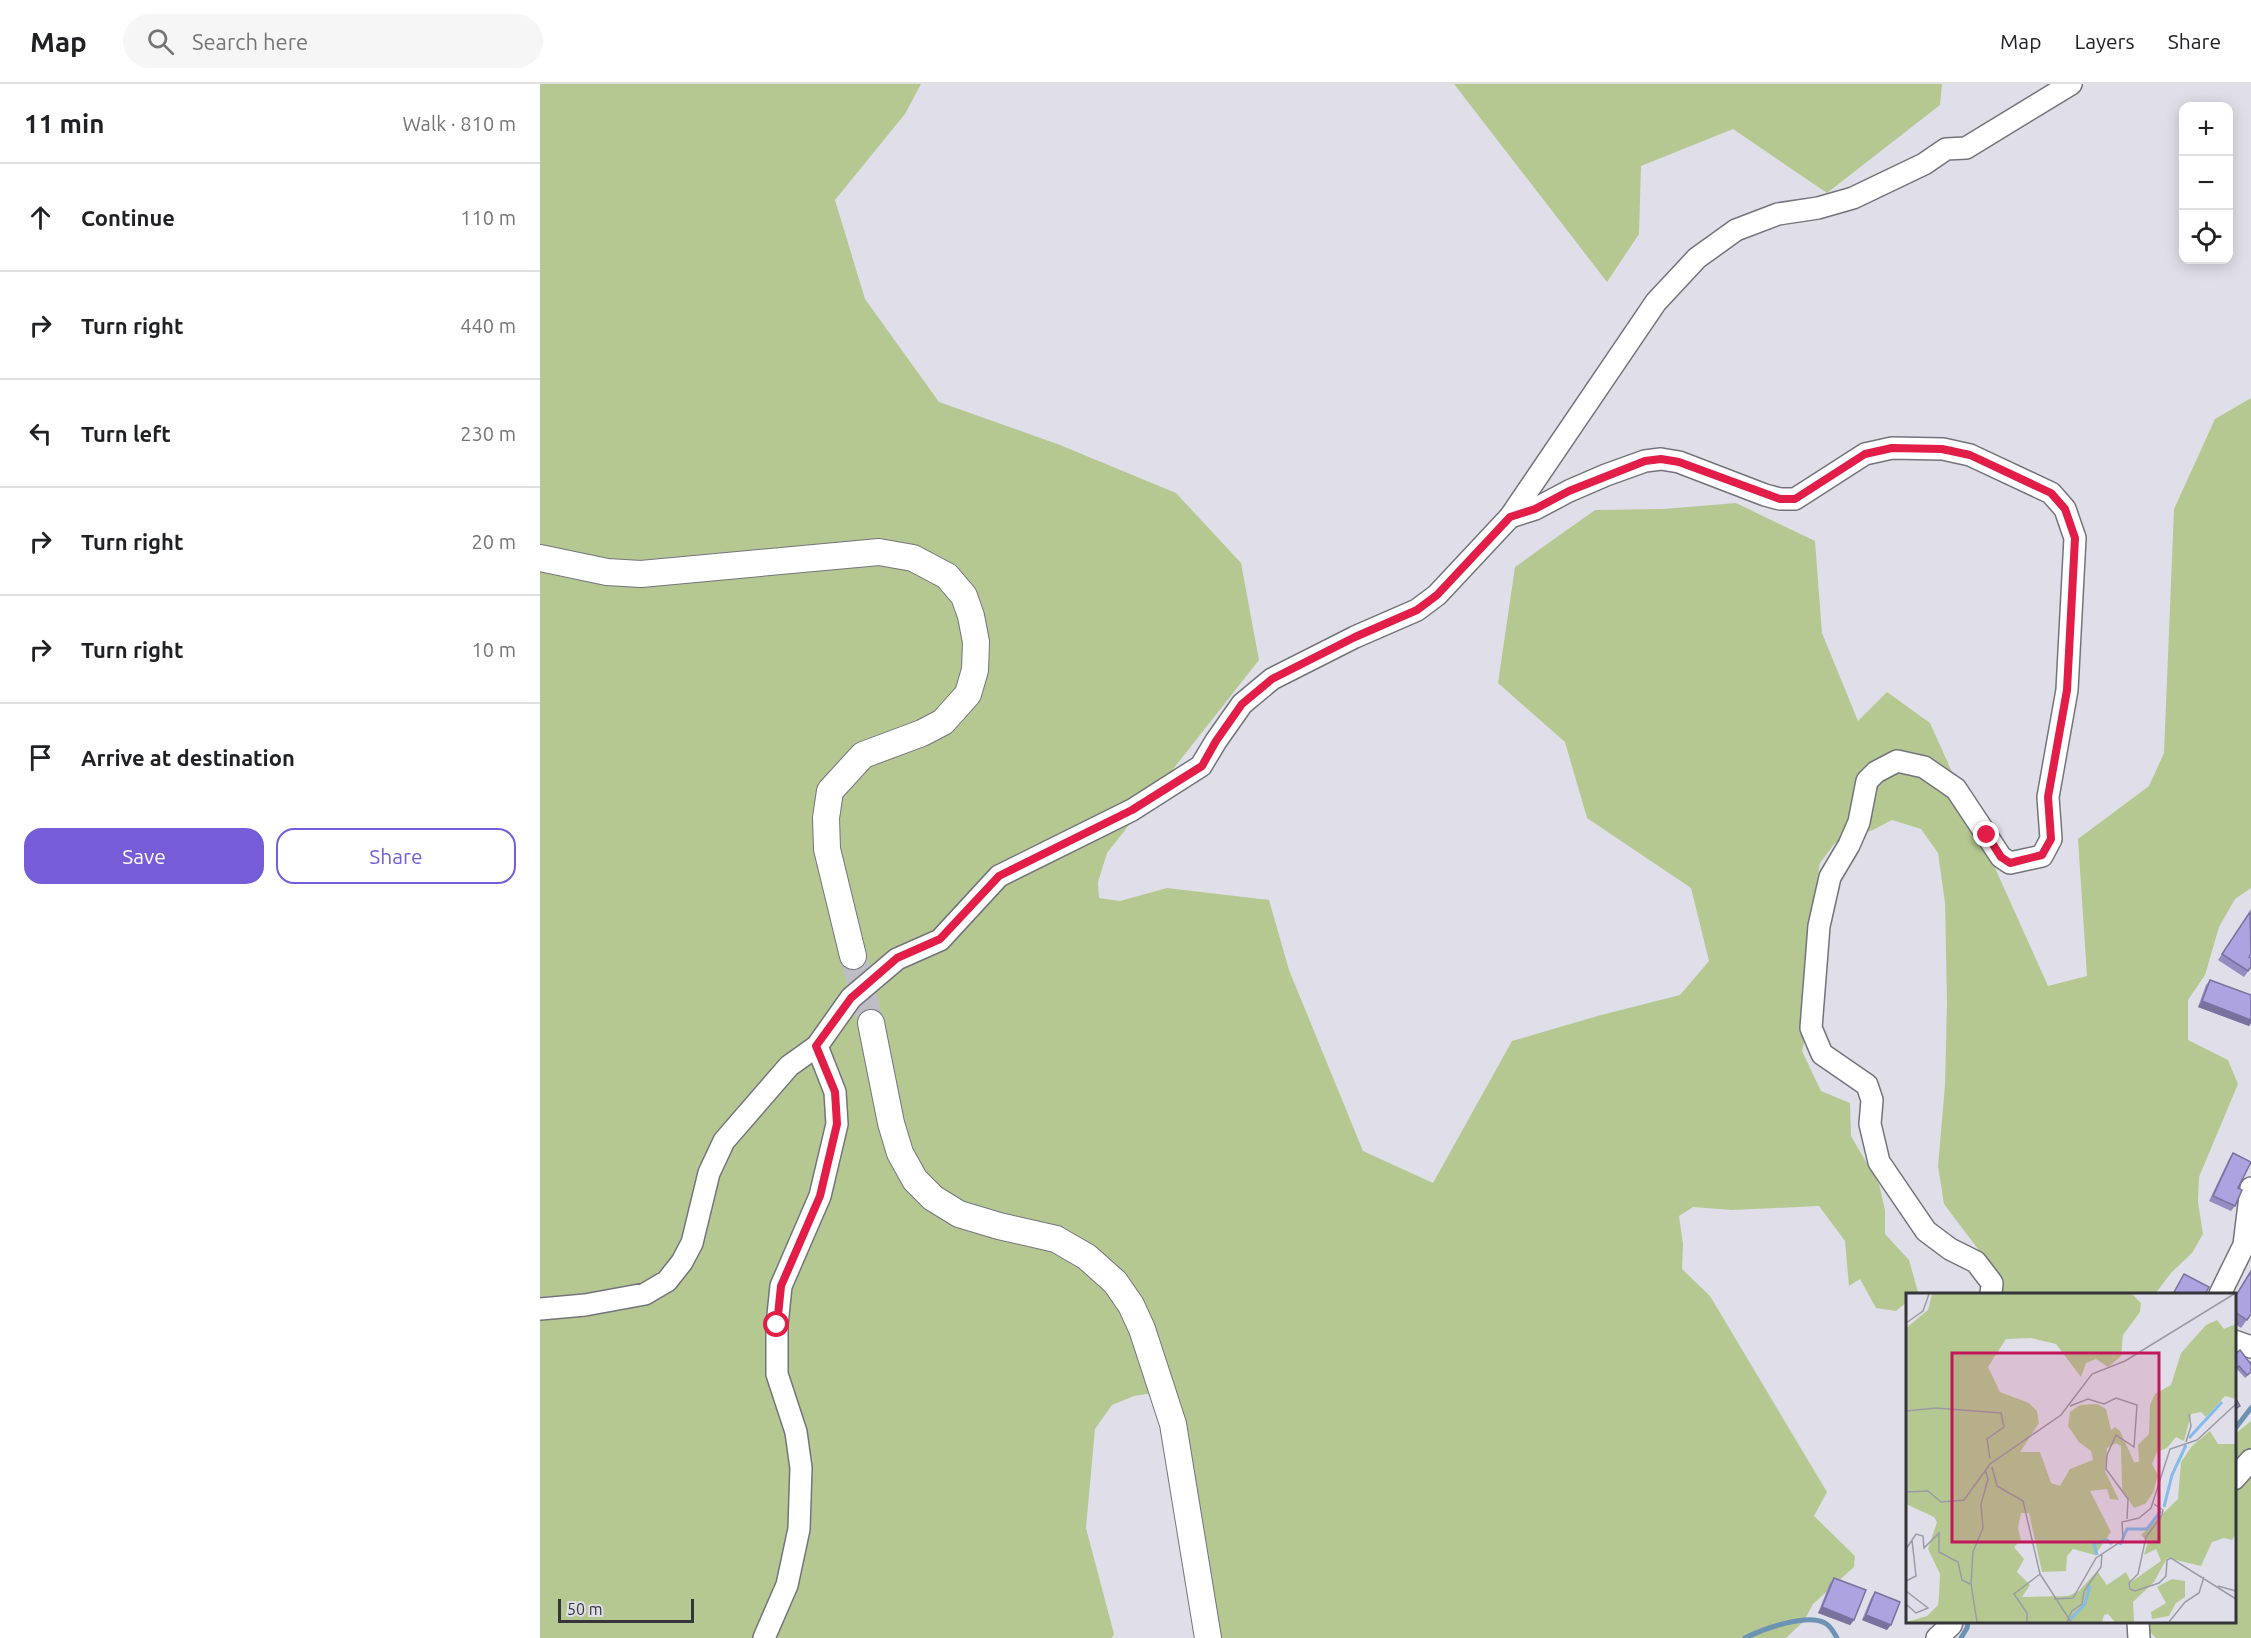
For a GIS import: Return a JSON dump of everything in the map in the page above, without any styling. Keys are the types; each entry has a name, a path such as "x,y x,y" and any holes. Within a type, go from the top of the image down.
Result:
{"street":[{"path":"540,1309 585,1305 645,1294 667,1281 692,1244 709,1173 724,1141 789,1066 816,1046 851,998 897,958 940,939 999,876 1132,810 1202,766 1242,704 1272,679 1355,637 1417,610 1437,595 1510,517 1656,302 1697,258 1736,230 1778,214 1818,208 1853,198 1924,164 1946,149 1966,148 2071,84"},
{"path":"1510,517 1535,509 1606,475 1645,461 1661,459 1679,462 1765,495 1780,499 1795,499 1865,454 1892,448 1942,449 1970,455 2051,493 2065,509 2075,538 2067,690 2048,797 2051,839 2047,847 2042,855 2010,863 2001,857 1956,789 1924,767 1897,761 1876,771 1867,781 1859,822 1850,845 1830,877 1819,926 1811,1028 1822,1054 1867,1085 1872,1100 1870,1124 1879,1162 1926,1231 1950,1249 1976,1262 1992,1283 1991,1293"},
{"path":"540,558 607,572 641,574 879,552 913,558 947,576 964,596 976,642 975,670 968,694 943,722 922,733 863,755 830,791 826,818 827,849 852,956"},
{"path":"871,1023 891,1123 900,1154 915,1180 933,1198 959,1214 1056,1239 1094,1263 1115,1282 1131,1305 1142,1329 1173,1425 1208,1638"},
{"path":"764,1638 788,1585 799,1529 801,1468 796,1432 777,1374 777,1325 781,1286 820,1196 837,1124 835,1092 816,1046"},
{"path":"2220,1293 2244,1245 2251,1188"},
{"path":"2236,1341 2251,1347"},
{"path":"2236,1478 2251,1460"},
{"path":"1937,1638 1952,1623"},
{"path":"2138,1623 2139,1638"}],"green space":[{"path":"540,84 921,84 905,114 835,200 865,299 939,402 1060,445 1176,493 1241,563 1259,660 1107,853 1098,882 1099,898 1120,901 1167,888 1269,900 1289,970 1363,1151 1433,1183 1512,1041 1680,995 1709,961 1691,888 1587,818 1565,742 1498,683 1515,567 1595,510 1663,509 1736,503 1815,541 1822,633 1858,721 1887,692 1930,723 2048,986 2087,976 2078,839 2149,786 2164,753 2174,509 2215,419 2251,398 2251,888 2235,899 2219,927 2205,975 2188,1000 2188,1040 2228,1060 2238,1084 2199,1177 2198,1202 2203,1234 2192,1253 2171,1273 2156,1293 2002,1293 1999,1277 1944,1204 1938,1166 1945,1085 1947,1002 1945,903 1938,853 1921,829 1892,820 1873,830 1835,843 1820,863 1812,909 1805,1039 1802,1051 1821,1091 1850,1103 1851,1136 1879,1184 1885,1210 1885,1234 1909,1260 1918,1292 1906,1293 1906,1303 1896,1311 1876,1308 1860,1279 1849,1286 1845,1241 1819,1206 1732,1210 1693,1207 1679,1216 1683,1244 1682,1269 1710,1296 1827,1492 1814,1516 1855,1556 1854,1567 1813,1604 1804,1621 1786,1638 1219,1638 1172,1390 1134,1396 1112,1405 1095,1429 1086,1528 1114,1634 1112,1638 540,1638"},
{"path":"1454,84 1942,84 1940,105 1827,193 1733,129 1641,166 1639,234 1607,282"},
{"path":"2251,1421 2251,1638 2156,1638 2141,1623 2236,1623 2236,1433"}],"building":[{"path":"2250,912 2251,954 2249,957 2251,967 2248,971 2222,954"},
{"path":"2210,980 2251,995 2251,1020 2202,1001"},
{"path":"2233,1153 2251,1162 2238,1188 2242,1190 2235,1206 2213,1196"},
{"path":"2251,1271 2251,1314 2247,1320 2236,1313 2236,1295"},
{"path":"2184,1274 2209,1287 2206,1293 2174,1293"},
{"path":"2240,1350 2251,1362 2251,1372 2247,1375 2239,1366 2236,1369 2236,1353"},
{"path":"1834,1578 1866,1590 1854,1620 1822,1607"},
{"path":"1875,1592 1900,1602 1891,1625 1866,1615"}],"waterway":[{"path":"2236,1427 2251,1408"},
{"path":"1745,1638 1773,1627 1807,1620 1825,1623 1837,1638"},
{"path":"1961,1638 1968,1623"}],"tunnel":[{"path":"853,956 871,1023"}],"route":[{"path":"777,1325 781,1286 820,1196 837,1124 835,1092 816,1046 851,998 897,958 940,939 999,876 1132,810 1202,766 1242,704 1272,679 1355,637 1417,610 1437,595 1510,517 1535,509 1606,475 1645,461 1661,459 1679,462 1765,495 1780,499 1795,499 1865,454 1892,448 1942,449 1970,455 2051,493 2065,509 2075,538 2067,690 2048,797 2051,839 2042,855 2010,863 2001,857 1987,835"}]}
